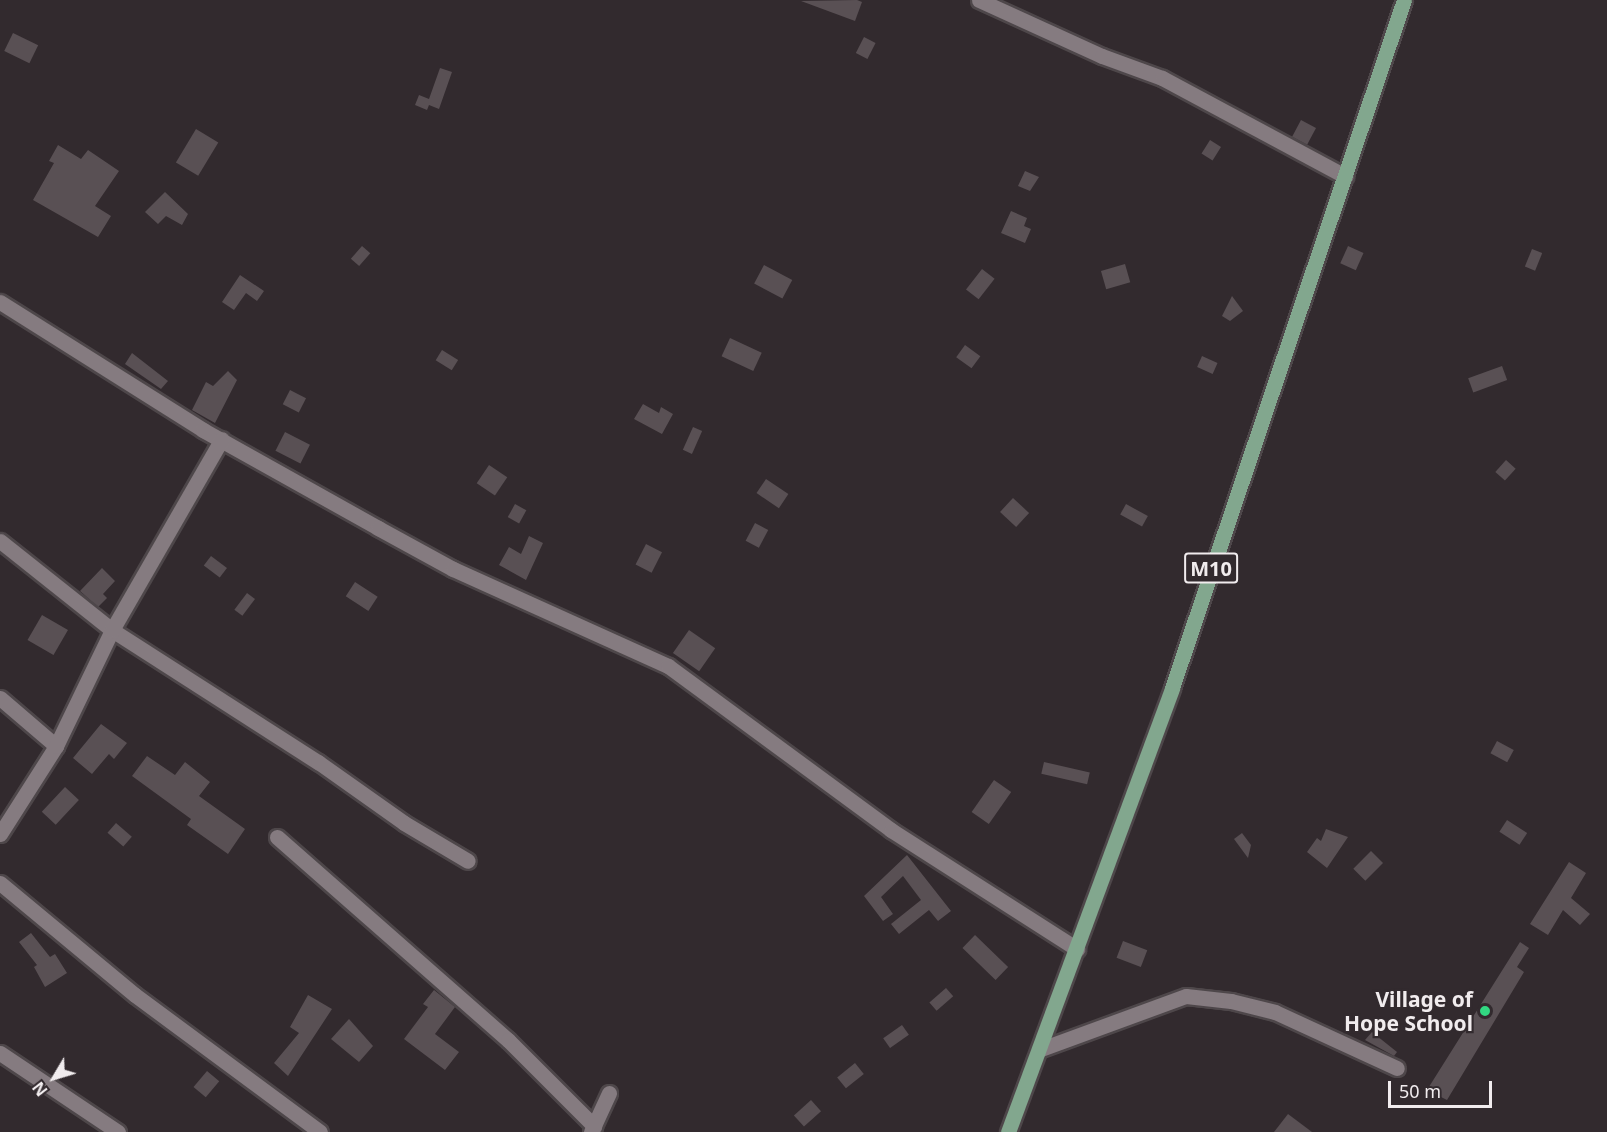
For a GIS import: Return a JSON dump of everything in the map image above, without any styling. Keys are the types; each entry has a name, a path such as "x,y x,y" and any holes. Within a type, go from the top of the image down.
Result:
{"main road":[{"name":"M10","path":"1008,1132 1041,1049 1172,688 1404,0"}],"street":[{"path":"979,0 1102,56 1162,78 1345,176"},
{"path":"0,302 222,439 453,569 668,666 891,830 1077,949"},
{"path":"0,834 56,746 112,630 222,439"},
{"path":"0,541 112,630 318,762 404,823 468,861"},
{"path":"0,698 56,746"},
{"path":"277,837 508,1040 593,1129 609,1093"},
{"path":"0,882 135,995 320,1132"},
{"path":"1041,1049 1186,996 1231,1000 1275,1012 1398,1068"},
{"path":"0,1053 118,1132"}],"building":[{"path":"857,0 862,2 855,21 801,1"},
{"path":"13,33 38,45 29,63 4,51"},
{"path":"864,37 876,43 867,59 856,53"},
{"path":"440,68 452,72 439,109 429,105 427,110 415,105 419,95 429,99"},
{"path":"1301,120 1316,128 1307,145 1292,137"},
{"path":"196,129 218,142 198,176 176,162"},
{"path":"1210,140 1221,147 1213,160 1202,154"},
{"path":"58,145 81,159 88,150 119,171 95,206 111,216 98,237 33,200 54,163 49,161"},
{"path":"1025,171 1039,177 1030,191 1018,186"},
{"path":"165,192 188,214 182,225 166,216 158,224 145,212"},
{"path":"1011,211 1027,218 1024,226 1031,229 1025,243 1001,233"},
{"path":"362,246 370,253 359,266 351,259"},
{"path":"1348,246 1364,253 1356,270 1340,263"},
{"path":"1532,249 1542,253 1535,271 1525,267"},
{"path":"1125,264 1130,282 1106,289 1101,271"},
{"path":"764,265 792,280 782,299 754,284"},
{"path":"982,269 995,279 979,299 966,289"},
{"path":"240,275 264,291 257,301 246,293 234,310 222,302"},
{"path":"1232,296 1243,311 1230,321 1222,316"},
{"path":"730,338 762,353 753,371 722,356"},
{"path":"965,345 980,356 972,368 956,357"},
{"path":"442,350 458,360 452,370 436,360"},
{"path":"132,353 168,381 161,389 125,364"},
{"path":"1202,356 1218,363 1213,374 1197,367"},
{"path":"1502,366 1507,380 1473,392 1468,378"},
{"path":"228,371 237,380 215,423 192,410 206,382 213,386"},
{"path":"290,390 306,398 299,412 283,404"},
{"path":"643,404 659,413 661,407 673,414 662,434 634,419"},
{"path":"693,427 702,431 692,454 683,450"},
{"path":"285,432 310,445 300,463 275,451"},
{"path":"1506,460 1516,469 1505,481 1495,472"},
{"path":"489,465 507,477 495,496 477,483"},
{"path":"766,479 788,494 779,508 756,493"},
{"path":"1013,498 1029,513 1016,527 1000,512"},
{"path":"515,504 526,510 519,523 508,517"},
{"path":"1126,504 1148,516 1142,527 1120,514"},
{"path":"755,523 768,530 759,548 746,541"},
{"path":"529,536 543,543 526,580 499,565 509,547 521,554"},
{"path":"646,544 662,552 652,573 636,564"},
{"path":"211,556 227,568 220,578 204,566"},
{"path":"102,568 115,581 103,594 107,598 98,607 80,591"},
{"path":"355,582 378,597 368,611 346,596"},
{"path":"247,593 255,599 242,616 234,610"},
{"path":"42,615 68,630 53,655 28,640"},
{"path":"689,630 715,648 699,671 673,653"},
{"path":"101,724 127,743 114,759 109,754 92,774 73,758"},
{"path":"1497,741 1514,750 1507,762 1490,753"},
{"path":"147,756 175,775 185,762 210,782 199,796 245,829 228,854 187,825 191,819 132,776"},
{"path":"1044,762 1090,773 1087,784 1041,774"},
{"path":"994,780 1011,792 989,824 972,812"},
{"path":"65,787 79,800 56,825 42,812"},
{"path":"1507,820 1527,833 1520,845 1499,832"},
{"path":"116,823 132,837 123,847 107,833"},
{"path":"1326,829 1348,837 1327,868 1307,852 1317,838 1321,841"},
{"path":"1242,833 1251,845 1248,858 1234,839"},
{"path":"1371,851 1383,863 1365,881 1353,869"},
{"path":"907,855 951,911 938,921 929,910 899,934 891,924 921,900 903,876 881,897 893,914 883,921 864,896"},
{"path":"1569,862 1586,873 1571,898 1590,914 1580,925 1563,910 1548,935 1530,924"},
{"path":"31,933 50,957 55,954 67,973 45,987 34,967 37,965 19,942"},
{"path":"975,935 1008,967 996,980 962,948"},
{"path":"1123,941 1147,950 1141,967 1117,958"},
{"path":"1520,942 1529,948 1517,967 1524,972 1447,1100 1427,1090"},
{"path":"946,988 953,996 937,1011 929,1002"},
{"path":"434,990 455,1007 435,1034 459,1052 445,1070 404,1039 428,1007 423,1004"},
{"path":"308,995 332,1009 288,1076 274,1063 299,1033 290,1027"},
{"path":"349,1019 373,1046 359,1062 331,1039"},
{"path":"902,1025 909,1035 890,1048 883,1038"},
{"path":"1372,1032 1397,1052 1394,1056 1365,1040"},
{"path":"855,1063 864,1074 846,1088 837,1077"},
{"path":"207,1071 219,1081 206,1097 194,1087"},
{"path":"811,1100 821,1111 804,1127 794,1115"},
{"path":"1288,1114 1312,1132 1274,1132"}],"place":[{"name":"Village of Hope School","path":"1485,1011"}]}
